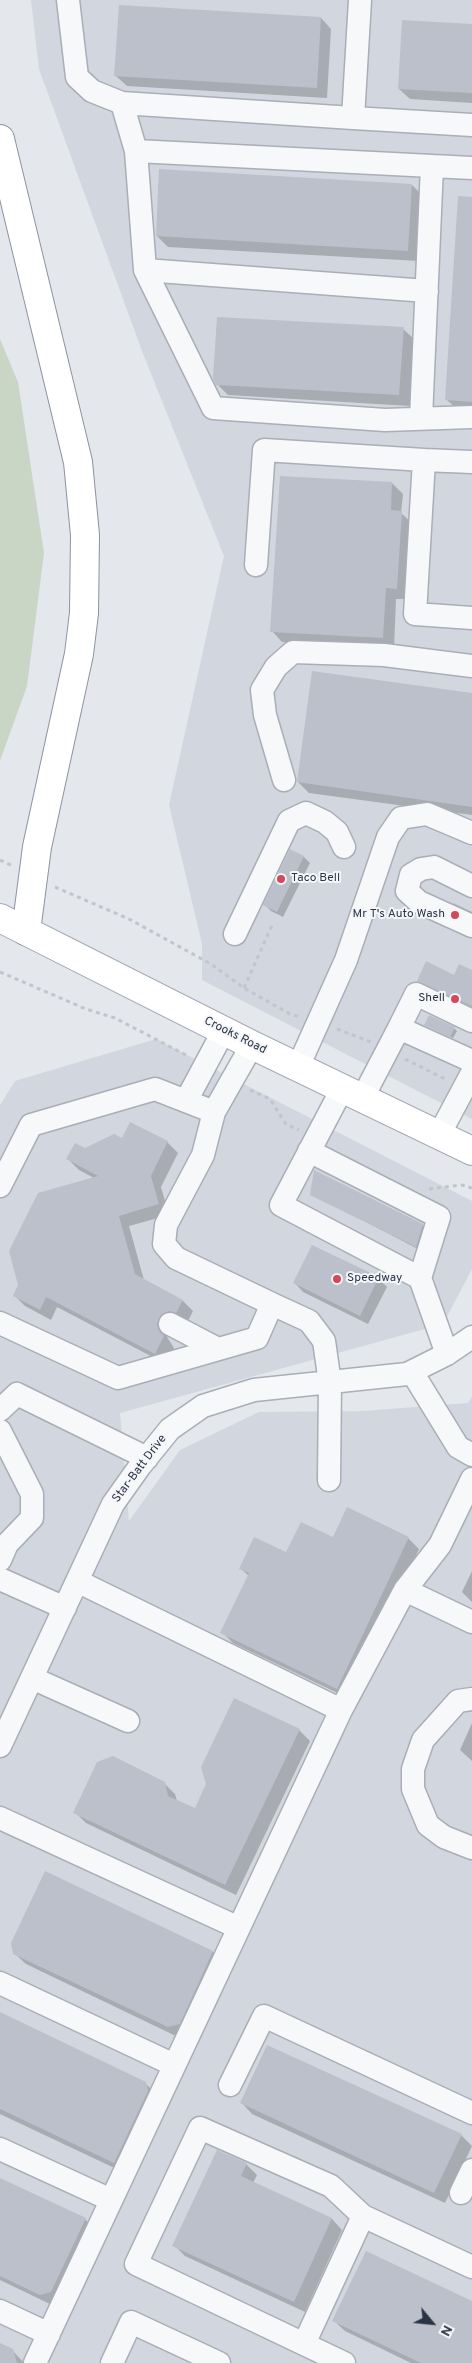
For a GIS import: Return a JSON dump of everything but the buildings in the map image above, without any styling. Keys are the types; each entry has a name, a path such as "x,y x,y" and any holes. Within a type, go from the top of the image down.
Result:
{"main road":[{"path":"0,139 78,462 84,526 84,614 79,654 32,875 26,931"},
{"name":"Crooks Road","path":"0,918 252,1045 472,1151"}],"street":[{"path":"68,0 78,76 92,92 122,103 472,125"},
{"path":"353,118 360,0"},
{"path":"122,103 136,151 146,270 212,408 386,420 472,417"},
{"path":"136,151 472,168"},
{"path":"421,418 432,166"},
{"path":"146,270 427,291"},
{"path":"256,565 264,450 472,462"},
{"path":"424,460 415,614 472,618"},
{"path":"284,780 265,715 262,690 276,667 293,652 384,655 472,666"},
{"path":"235,934 289,821 306,813 325,822 337,832 344,848"},
{"path":"298,1067 319,1023 357,932 385,846 401,818 427,814 472,833"},
{"path":"472,886 434,867 421,869 411,875 407,891 419,902 472,926"},
{"path":"420,1278 281,1205 309,1151 352,1094 388,1051 416,994 472,1021"},
{"path":"399,1028 472,1060"},
{"path":"186,1101 224,1030"},
{"path":"252,1045 214,1112 203,1155 166,1225 164,1244 176,1258 309,1321 324,1341 330,1383 329,1480"},
{"path":"439,1136 468,1081"},
{"path":"0,1186 31,1125 155,1089 214,1112"},
{"path":"309,1151 439,1217 420,1278 447,1354"},
{"path":"0,1323 118,1378 256,1338 272,1304"},
{"path":"170,1324 218,1349"},
{"name":"Star-Batt Drive","path":"0,1746 113,1504 170,1429 203,1406 254,1390 407,1374 447,1354 472,1337"},
{"path":"412,1372 458,1447 472,1455"},
{"path":"0,1410 8,1390 147,1458"},
{"path":"0,1430 32,1494 32,1518 8,1544 0,1560"},
{"path":"35,2363 341,1710 405,1590 440,1545 472,1479"},
{"path":"0,1579 64,1608"},
{"path":"76,1581 341,1710"},
{"path":"405,1590 472,1622"},
{"path":"32,1678 128,1721"},
{"path":"472,1699 458,1701 424,1740 413,1768 413,1789 428,1825 444,1837 472,1848"},
{"path":"0,1818 239,1928"},
{"path":"0,1983 174,2065"},
{"path":"230,2086 264,2016 472,2113"},
{"path":"344,2363 136,2264 200,2128 331,2186 363,2216 472,2267"},
{"path":"0,2149 111,2200"},
{"path":"461,2193 472,2170"},
{"path":"304,2344 363,2216"},
{"path":"0,2311 49,2334"},
{"path":"112,2363 131,2322 219,2363"}],"path":[{"path":"0,860 129,919 211,964 244,988 290,1014 354,1034 388,1051 468,1081"},
{"path":"244,988 273,923"}],"shaded area":[{"path":"31,0 472,0 472,1119 202,980 202,944 169,805 224,556 142,351 39,69"},
{"path":"156,1039 472,1201 472,1269 443,1324 120,1413 129,1521 180,1450 259,1412 363,1411 468,1403 472,1397 472,2363 0,2363 0,1105 15,1081"}],"green space":[{"path":"0,339 18,382 44,553 27,686 0,761"}],"place":[{"name":"Taco Bell","path":"281,879"},
{"name":"Mr T's Auto Wash","path":"455,915"},
{"name":"Shell","path":"455,999"},
{"name":"Speedway","path":"337,1279"}]}
